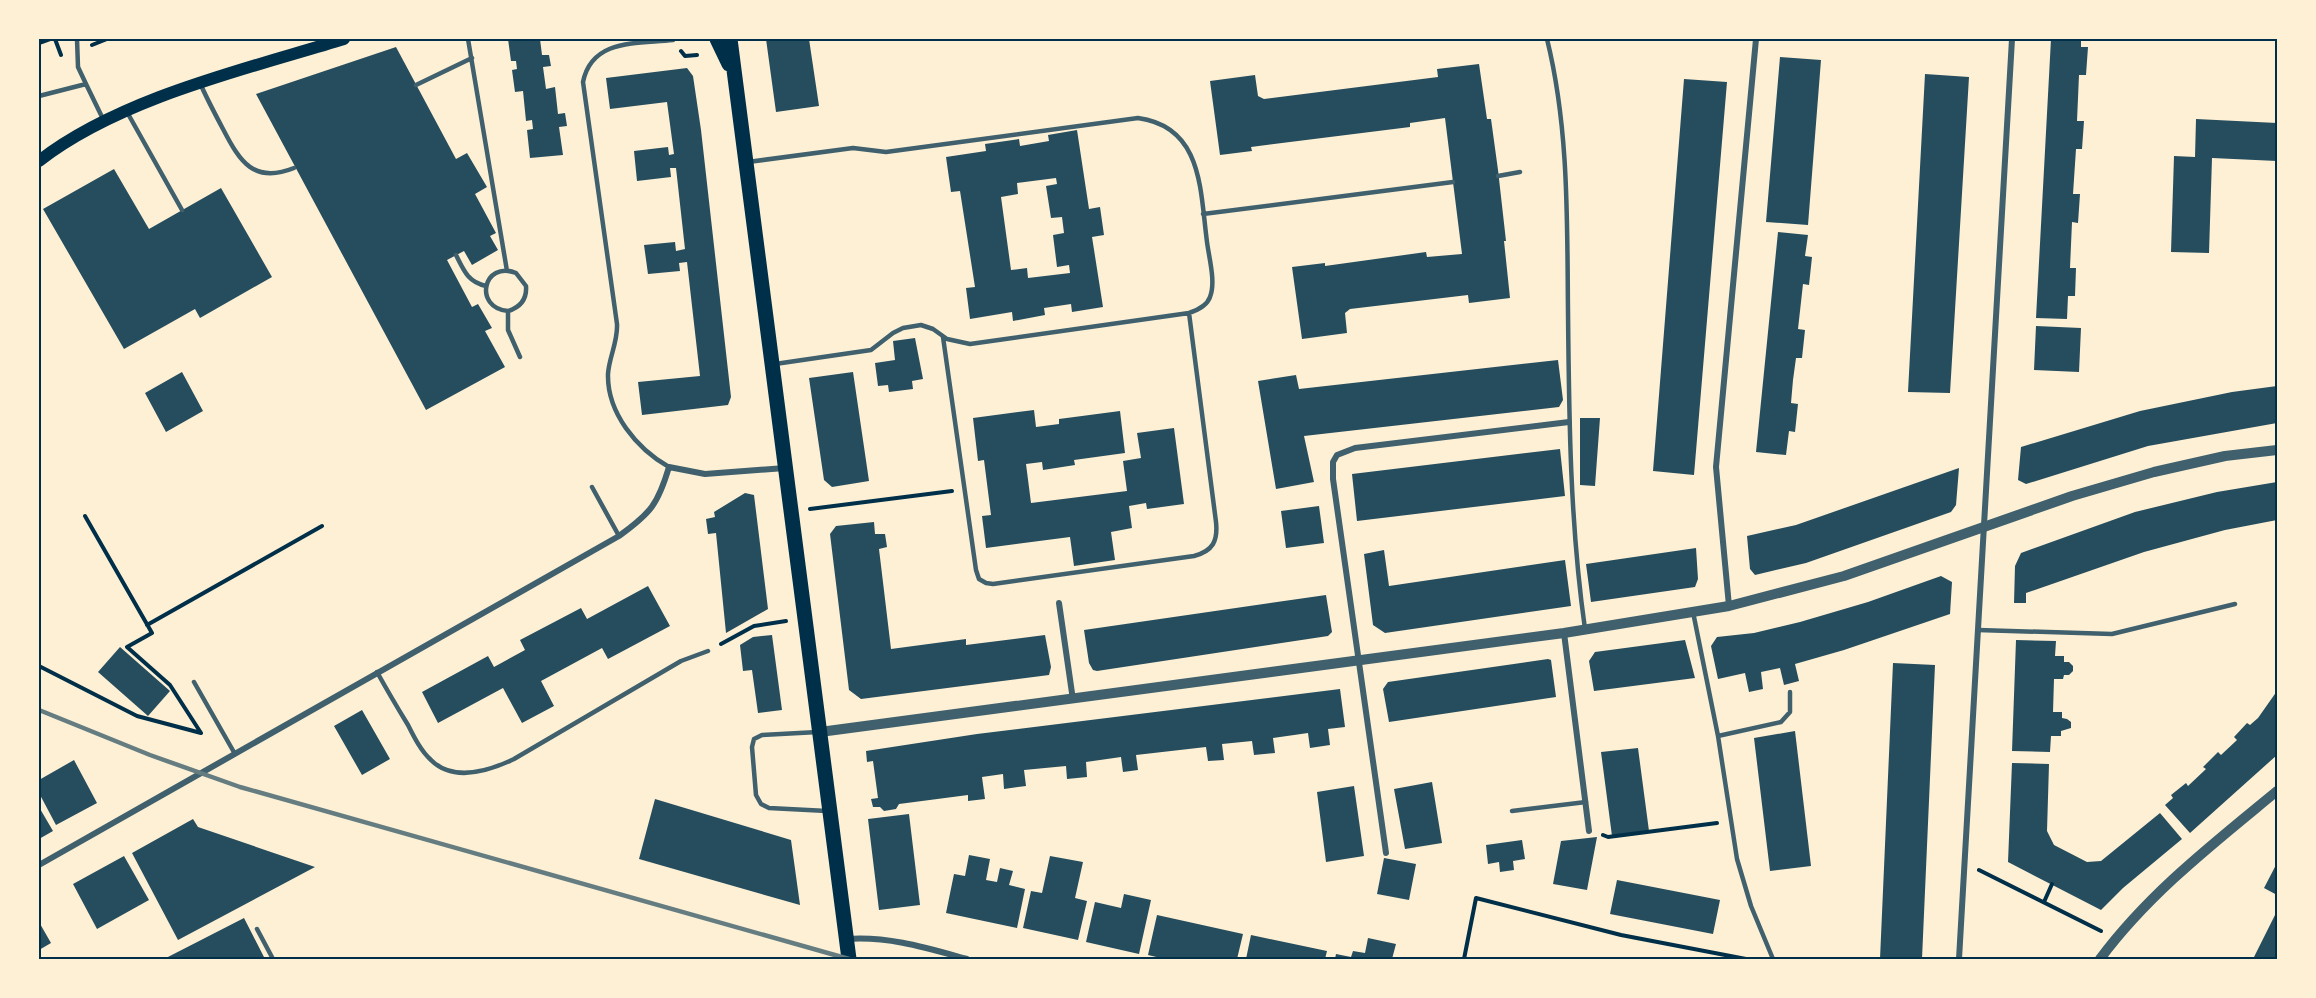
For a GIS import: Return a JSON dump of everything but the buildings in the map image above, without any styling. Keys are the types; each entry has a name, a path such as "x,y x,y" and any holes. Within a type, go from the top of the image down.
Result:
{"main road":[{"path":"39,161 76,136 127,112 200,83 344,39"},
{"path":"717,39 735,78"},
{"path":"730,39 849,959"}],"street":[{"path":"1729,606 1716,467 1756,39"},
{"path":"1959,959 2012,39"},
{"path":"1386,852 1333,479 1333,462 1337,455 1355,448 1569,422"},
{"path":"819,732 1359,662 1564,633 1729,606 1844,576 2072,496 2154,472 2225,456 2277,450"},
{"path":"39,865 619,536 639,522 655,505 669,467 705,474 785,468"},
{"path":"1059,603 1073,700"},
{"path":"1564,633 1589,831"},
{"path":"2100,959 2143,907 2179,873 2277,791"},
{"path":"846,939 868,938 902,942 967,959"}],"lane":[{"path":"77,39 78,67 104,122"},
{"path":"468,39 507,271"},
{"path":"1547,39 1558,92 1565,165 1569,422 1575,543 1585,629"},
{"path":"669,467 655,459 634,438 619,415 610,389 609,364 616,344 617,324 583,82 590,62 604,50 673,40"},
{"path":"416,85 472,58"},
{"path":"200,83 237,155 248,167 268,174 294,168"},
{"path":"39,96 86,84"},
{"path":"127,112 182,210"},
{"path":"746,162 853,148 886,152 1138,118 1162,124 1174,132 1188,149 1196,167 1203,214 1212,288 1207,303 1189,313 970,344 958,343 933,329 921,326 903,328 892,333 871,351 772,365"},
{"path":"1498,176 1520,172"},
{"path":"1203,214 1454,182"},
{"path":"456,255 468,278 476,284 486,286"},
{"path":"498,271 507,271 521,276 526,290 524,301 508,311 492,304 488,299 486,286 498,271"},
{"path":"508,311 508,330 520,357"},
{"path":"943,336 976,570 979,579 986,583 1194,556 1207,551 1216,537 1216,522 1189,313"},
{"path":"592,487 619,536"},
{"path":"1978,630 2112,634 2235,604"},
{"path":"1693,612 1718,736 1730,821 1743,885 1773,959"},
{"path":"377,672 420,747 431,760 445,770 462,773 478,772 495,768 514,759 681,661 708,651"},
{"path":"194,682 227,739 233,755"},
{"path":"1718,736 1781,722 1790,712 1790,692"},
{"path":"819,732 762,735 754,739 752,747 756,795 761,804 769,808 830,811"},
{"path":"1512,811 1586,802"},
{"path":"257,929 273,959"}],"path":[{"path":"39,43 50,39"},
{"path":"791,512 964,489"},
{"path":"85,516 152,633 127,647 170,685 201,733"},
{"path":"147,625 322,526"},
{"path":"708,651 754,626 805,619"},
{"path":"39,666 136,716 227,739"},
{"path":"1589,831 1608,837 1730,821"},
{"path":"1965,863 2116,938"},
{"path":"2044,902 2052,885"},
{"path":"1464,959 1476,898 1621,935 1746,959"}],"railway":[{"path":"39,710 150,755 240,787 849,959"}]}
